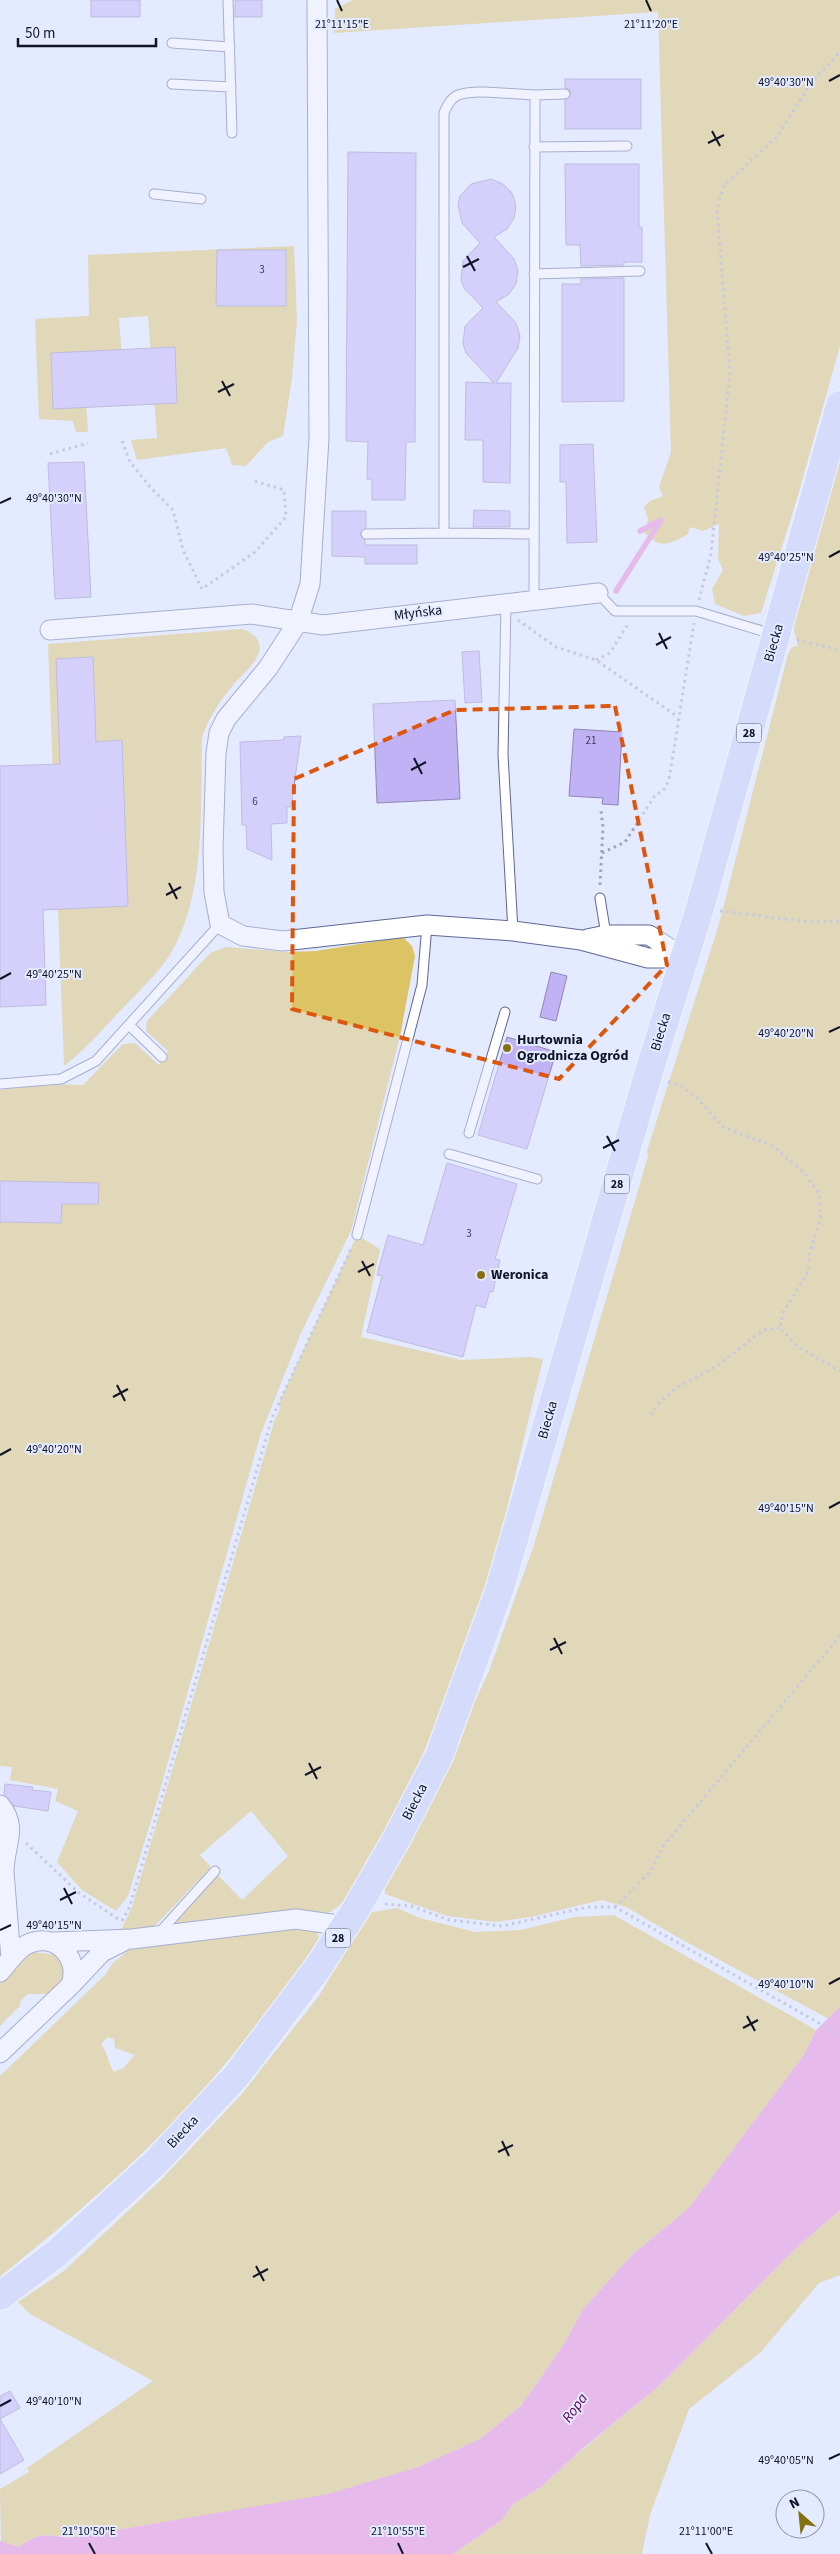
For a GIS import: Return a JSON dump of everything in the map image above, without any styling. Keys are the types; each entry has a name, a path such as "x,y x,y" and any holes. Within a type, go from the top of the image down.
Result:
{"main road":[{"name":"Biecka","path":"0,2296 57,2253 156,2162 237,2075 320,1966 397,1838 439,1756 499,1591 648,1075 700,908 840,405"}],"street":[{"path":"317,0 319,438 310,584 298,622 268,668 226,719 219,734 216,754 213,849 214,892 220,924 243,936 283,941 427,925 513,931 581,940 648,958 684,958"},
{"name":"Młyńska","path":"50,630 252,614 323,625 506,608 534,600 598,593"},
{"path":"581,940 606,935 649,935 684,958"},
{"path":"0,1805 9,1818 10,1836 4,1855 2,1872 6,1965"},
{"path":"6,1965 23,1947 29,1944 157,1936 296,1919 351,1917"},
{"path":"0,2053 71,1985 102,1952 132,1938"},
{"path":"54,1942 64,1949 72,1960 74,1974 71,1985"}],"lane":[{"path":"228,0 232,133"},
{"path":"172,43 230,47"},
{"path":"172,84 231,87"},
{"path":"444,533 444,114 448,103 456,96 469,93 535,96 565,94"},
{"path":"534,600 535,96"},
{"path":"534,147 627,146"},
{"path":"154,194 201,199"},
{"path":"534,274 640,271"},
{"path":"366,534 533,534"},
{"name":"Młyńska","path":"598,593 615,610 696,611 776,636"},
{"path":"506,608 503,755 513,931"},
{"path":"600,898 606,935"},
{"path":"0,1084 61,1079 96,1061 220,924"},
{"path":"357,1235 422,985 427,925"},
{"path":"469,1133 505,1012"},
{"path":"129,1025 162,1057"},
{"path":"449,1154 537,1179"},
{"path":"157,1936 214,1871"}],"path":[{"path":"602,853 625,842 656,794 663,791 669,780 696,611 712,554 730,372 717,210 724,186 777,137 810,84 840,52"},
{"path":"122,441 130,462 150,487 173,510 183,550 202,589 255,552 286,517 284,490 251,480"},
{"path":"50,454 88,443"},
{"path":"506,608 556,648 596,660 678,717"},
{"path":"596,660 610,653 637,611"},
{"path":"776,636 840,650"},
{"path":"600,898 602,811"},
{"path":"700,908 777,919 810,922 840,921"},
{"path":"648,1075 681,1086 698,1099 724,1127 773,1146 804,1173 819,1194 821,1215 810,1253 808,1272 784,1313 780,1328"},
{"path":"112,1939 130,1906 272,1418 357,1235"},
{"path":"780,1328 798,1347 840,1371"},
{"path":"651,1415 659,1403 675,1389 718,1365 758,1334 767,1329 780,1328"},
{"path":"615,1907 650,1872 664,1845 840,1636"},
{"path":"10,1836 25,1842 78,1892 122,1921"},
{"path":"351,1917 363,1912 376,1903 411,1906 448,1920 502,1926 588,1907 615,1907 840,2035"}],"highlighted area":[{"path":"615,706 667,965 559,1079 292,1009 294,779 455,710"}],"shaded area":[{"path":"353,0 840,0 840,346 797,499 761,613 744,616 715,604 712,589 723,570 718,559 719,524 703,531 690,527 688,534 665,544 656,542 645,533 648,519 644,507 650,501 663,496 659,487 671,452 658,12 334,33 335,9"},
{"path":"294,246 297,321 292,378 283,436 268,442 246,466 232,465 226,448 137,460 131,440 157,438 148,316 119,318 122,360 83,363 88,432 76,432 73,421 39,419 35,319 89,316 88,255"},
{"path":"840,456 840,2007 829,2019 679,1938 626,1907 602,1900 531,1917 495,1922 447,1916 385,1894 385,1886 399,1864 489,1671 534,1545 648,1156 647,1151 719,924 788,654 792,647 798,646 793,625"},
{"path":"242,629 250,632 260,646 254,662 220,702 208,722 202,737 199,848 191,903 183,929 171,953 154,976 94,1039 64,1066 48,644"},
{"path":"403,937 412,946 415,956 400,1036 351,1231 301,1333 260,1436 157,1801 128,1896 116,1911 82,1890 57,1862 78,1811 55,1801 58,1789 10,1780 12,1767 0,1766 0,1090 50,1084 83,1085 123,1044 135,1043 159,1065 168,1051 146,1031 147,1021 210,953 226,947 288,952 316,951"},
{"path":"357,1235 380,1249 361,1337 461,1360 530,1357 543,1359 502,1528 478,1612 464,1653 426,1747 401,1800 343,1902 331,1912 164,1931 216,1873 242,1900 288,1856 251,1811 200,1855 211,1867 150,1931 119,1934 132,1907 275,1419 281,1407 278,1405"},
{"path":"397,1908 420,1918 475,1932 520,1930 575,1917 614,1915 816,2030 804,2055 689,2208 633,2254 583,2309 564,2344 521,2406 480,2439 418,2467 328,2495 70,2538 43,2536 32,2539 19,2547 1,2543 0,2489 29,2472 27,2468 153,2381 30,2314 18,2302 64,2271 160,2181 241,2095 319,1996 368,1913"},
{"path":"251,1927 315,1928 319,1937 310,1953 250,2033 185,2110 118,2176 0,2277 0,2076 106,1974 112,1964 136,1944","holes":["108,2037 114,2039 115,2048 135,2055 123,2068 114,2072 101,2044"]},
{"path":"24,1951 57,1955 69,1973 67,1984 50,1994 28,1994 21,2000 20,2006 0,2026 0,1978"},
{"path":"840,2210 840,2275 819,2283 761,2352 689,2409 650,2515 642,2554 453,2554 502,2520 513,2504 541,2487 578,2453 659,2386 794,2250"}],"water":[{"name":"Ropa","path":"840,2007 840,2210 794,2250 659,2386 582,2449 541,2487 513,2504 502,2520 453,2554 0,2554 0,2541 19,2547 32,2539 43,2536 70,2538 328,2494 418,2467 480,2439 521,2406 564,2344 583,2309 633,2254 689,2208 804,2055 816,2030"}],"building":[{"path":"91,0 140,0 140,17 91,17"},
{"path":"235,0 262,0 262,17 235,17"},
{"path":"565,79 641,79 641,129 565,129 565,100 571,94 570,90 565,88"},
{"path":"348,152 416,153 415,442 406,442 405,500 372,500 372,479 367,479 368,442 346,441"},
{"path":"565,164 639,164 639,227 642,227 642,262 624,262 624,265 581,266 580,245 566,245"},
{"path":"491,179 503,184 512,193 516,206 514,218 507,229 494,237 514,259 518,271 516,284 509,294 496,302 516,323 520,336 518,348 496,383 511,383 510,483 483,482 483,440 465,440 466,382 494,383 466,353 463,344 465,326 483,308 464,288 461,280 463,261 480,243 462,223 458,205 460,196 471,184"},
{"path":"217,250 286,250 286,306 216,306"},
{"path":"624,278 624,401 562,402 562,284 581,284 581,279"},
{"path":"175,347 177,403 53,409 51,353"},
{"path":"593,444 597,542 567,543 566,482 560,482 560,445"},
{"path":"84,462 91,597 55,599 48,463"},
{"path":"474,510 510,511 510,527 473,527"},
{"path":"332,511 366,511 366,528 360,534 365,540 365,545 417,545 417,564 365,564 365,557 332,556"},
{"path":"479,651 482,702 465,703 462,652"},
{"path":"93,657 96,742 122,740 128,906 43,910 46,1005 0,1007 0,766 60,764 56,659"},
{"path":"455,700 460,799 377,803 373,704"},
{"path":"574,729 622,732 618,805 602,804 603,798 569,796"},
{"path":"301,736 291,807 287,807 287,823 271,824 272,860 247,849 246,825 242,825 240,742 284,740 284,737"},
{"path":"551,972 567,976 556,1021 540,1017"},
{"path":"507,1037 556,1052 527,1149 478,1135"},
{"path":"447,1163 517,1184 495,1259 500,1260 493,1292 490,1291 485,1308 476,1305 463,1357 367,1332 382,1276 377,1275 388,1235 423,1245"},
{"path":"0,1181 99,1183 98,1204 62,1204 61,1223 0,1222"},
{"path":"5,1784 33,1787 32,1790 51,1792 48,1811 14,1806 4,1795"},
{"path":"10,2391 20,2408 0,2419 0,2396"},
{"path":"0,2419 24,2460 0,2474"}],"waterway":[{"path":"616,591 661,520 640,531"}],"place":[{"name":"Hurtownia Ogrodnicza Ogród","path":"507,1048"},
{"name":"Weronica","path":"481,1275"}]}
